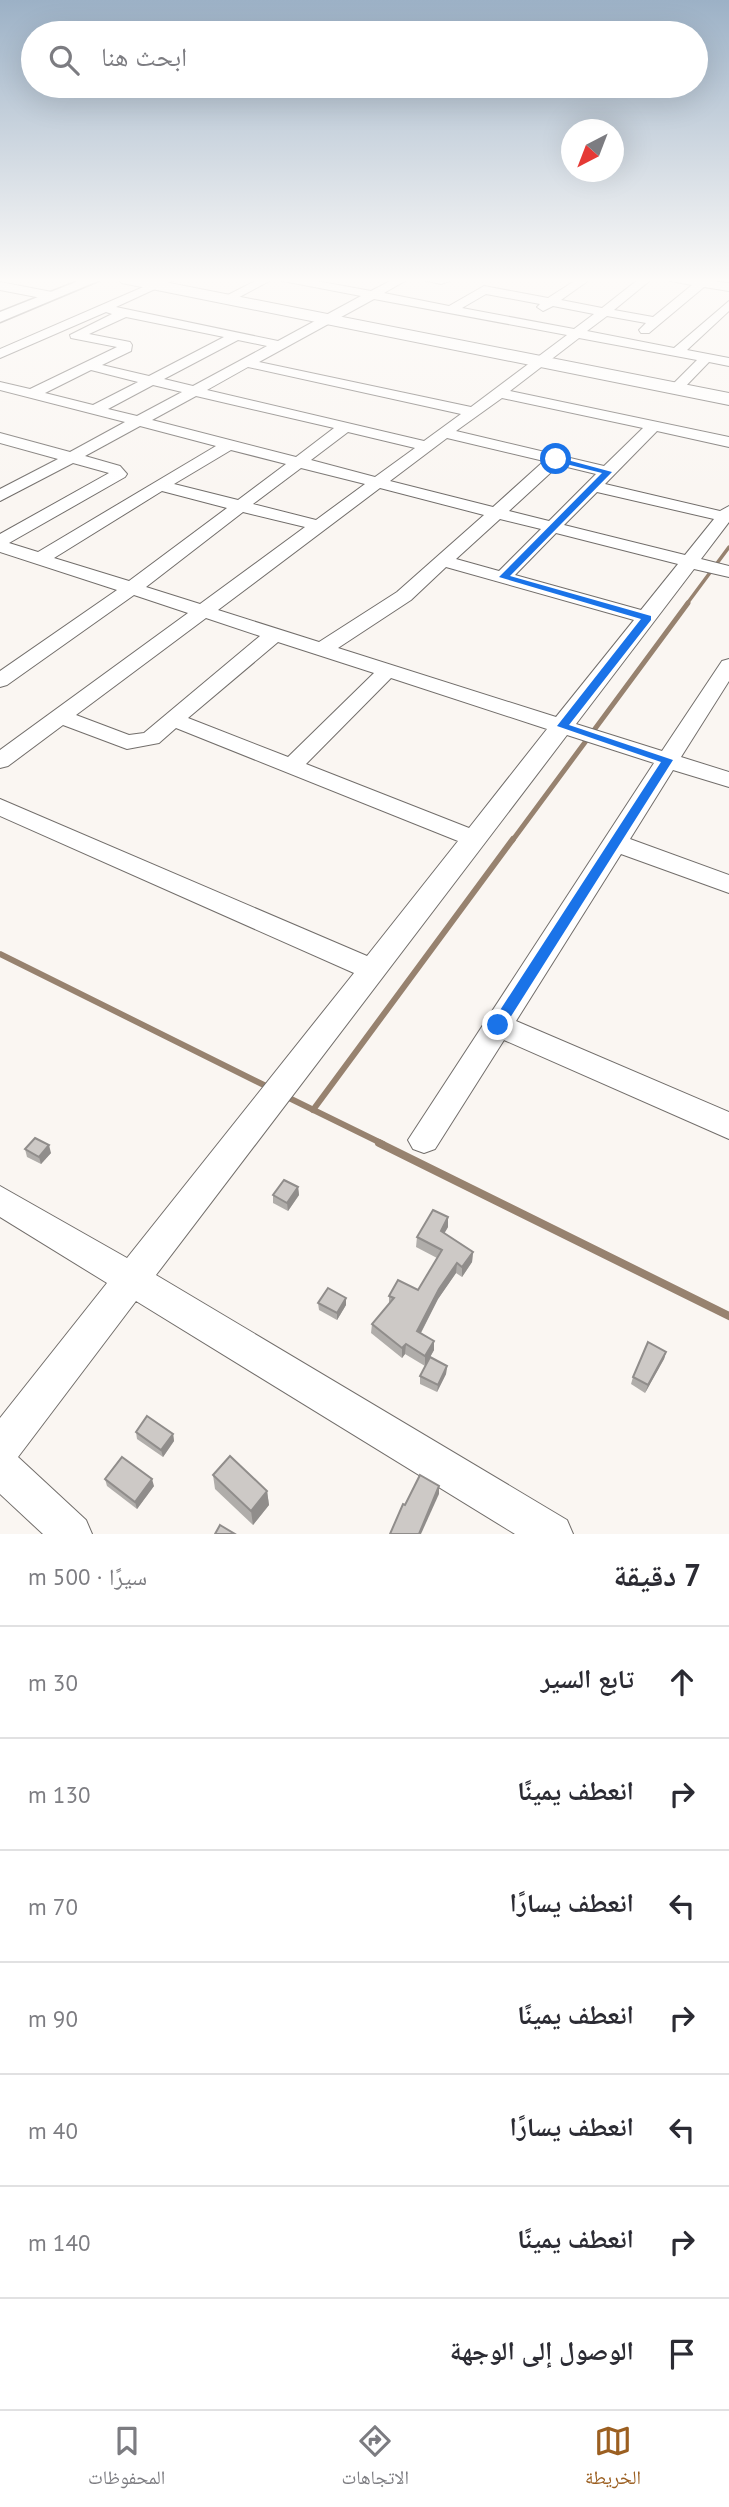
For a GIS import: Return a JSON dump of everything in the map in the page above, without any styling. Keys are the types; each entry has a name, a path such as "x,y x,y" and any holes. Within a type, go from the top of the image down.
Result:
{"main road":[{"path":"484,350 729,399"}],"street":[{"path":"32,394 122,350"},
{"path":"95,410 210,350"},
{"path":"0,496 271,350"},
{"path":"0,761 556,350"},
{"path":"664,350 729,362"},
{"path":"676,388 706,358"},
{"path":"247,363 474,412"},
{"path":"89,366 427,446"},
{"path":"0,386 729,572"},
{"path":"500,393 729,442"},
{"path":"503,577 653,426"},
{"path":"0,681 132,588 243,506 296,461 345,427"},
{"path":"445,433 608,472"},
{"path":"0,438 114,469 119,474 0,543"},
{"path":"41,558 229,444"},
{"path":"323,649 369,617 389,607 556,459"},
{"path":"161,486 320,526"},
{"path":"0,1449 727,514 593,486"},
{"path":"0,543 729,780"},
{"path":"444,561 647,618"},
{"path":"61,717 127,742 151,738 275,634"},
{"path":"424,1140 668,760 721,694 729,665"},
{"path":"291,766 388,670"},
{"path":"172,719 475,839"},
{"path":"0,807 374,970"},
{"path":"615,843 729,884"},
{"path":"498,1025 729,1126"},
{"path":"0,1200 554,1534"},
{"path":"0,1467 72,1534"}],"building":[{"path":"35,1138 49,1145 39,1157 25,1149"},
{"path":"284,1180 298,1187 287,1203 273,1195"},
{"path":"433,1210 448,1217 441,1231 473,1252 462,1267 457,1263 439,1289 417,1331 434,1341 425,1356 406,1344 402,1348 372,1324 394,1298 389,1296 398,1280 418,1290 442,1250 417,1237"},
{"path":"328,1288 346,1298 337,1313 318,1303"},
{"path":"648,1342 666,1352 648,1385 633,1377"},
{"path":"430,1357 447,1366 438,1385 420,1376"},
{"path":"147,1416 173,1434 161,1450 136,1432"},
{"path":"230,1456 267,1491 251,1511 213,1475"},
{"path":"122,1457 152,1479 135,1502 105,1479"},
{"path":"420,1475 439,1486 419,1534 390,1534 403,1504 405,1505"},
{"path":"220,1525 235,1534 215,1534"}],"waterway":[{"path":"686,605 729,547"},
{"path":"512,841 688,603"},
{"path":"313,1110 513,839"},
{"path":"0,954 270,1088"},
{"path":"285,1096 313,1110"},
{"path":"313,1110 383,1144"},
{"path":"379,1143 729,1316"}],"route":[{"path":"498,1025 668,760 562,726 647,618 503,577 608,472 556,459"}]}
